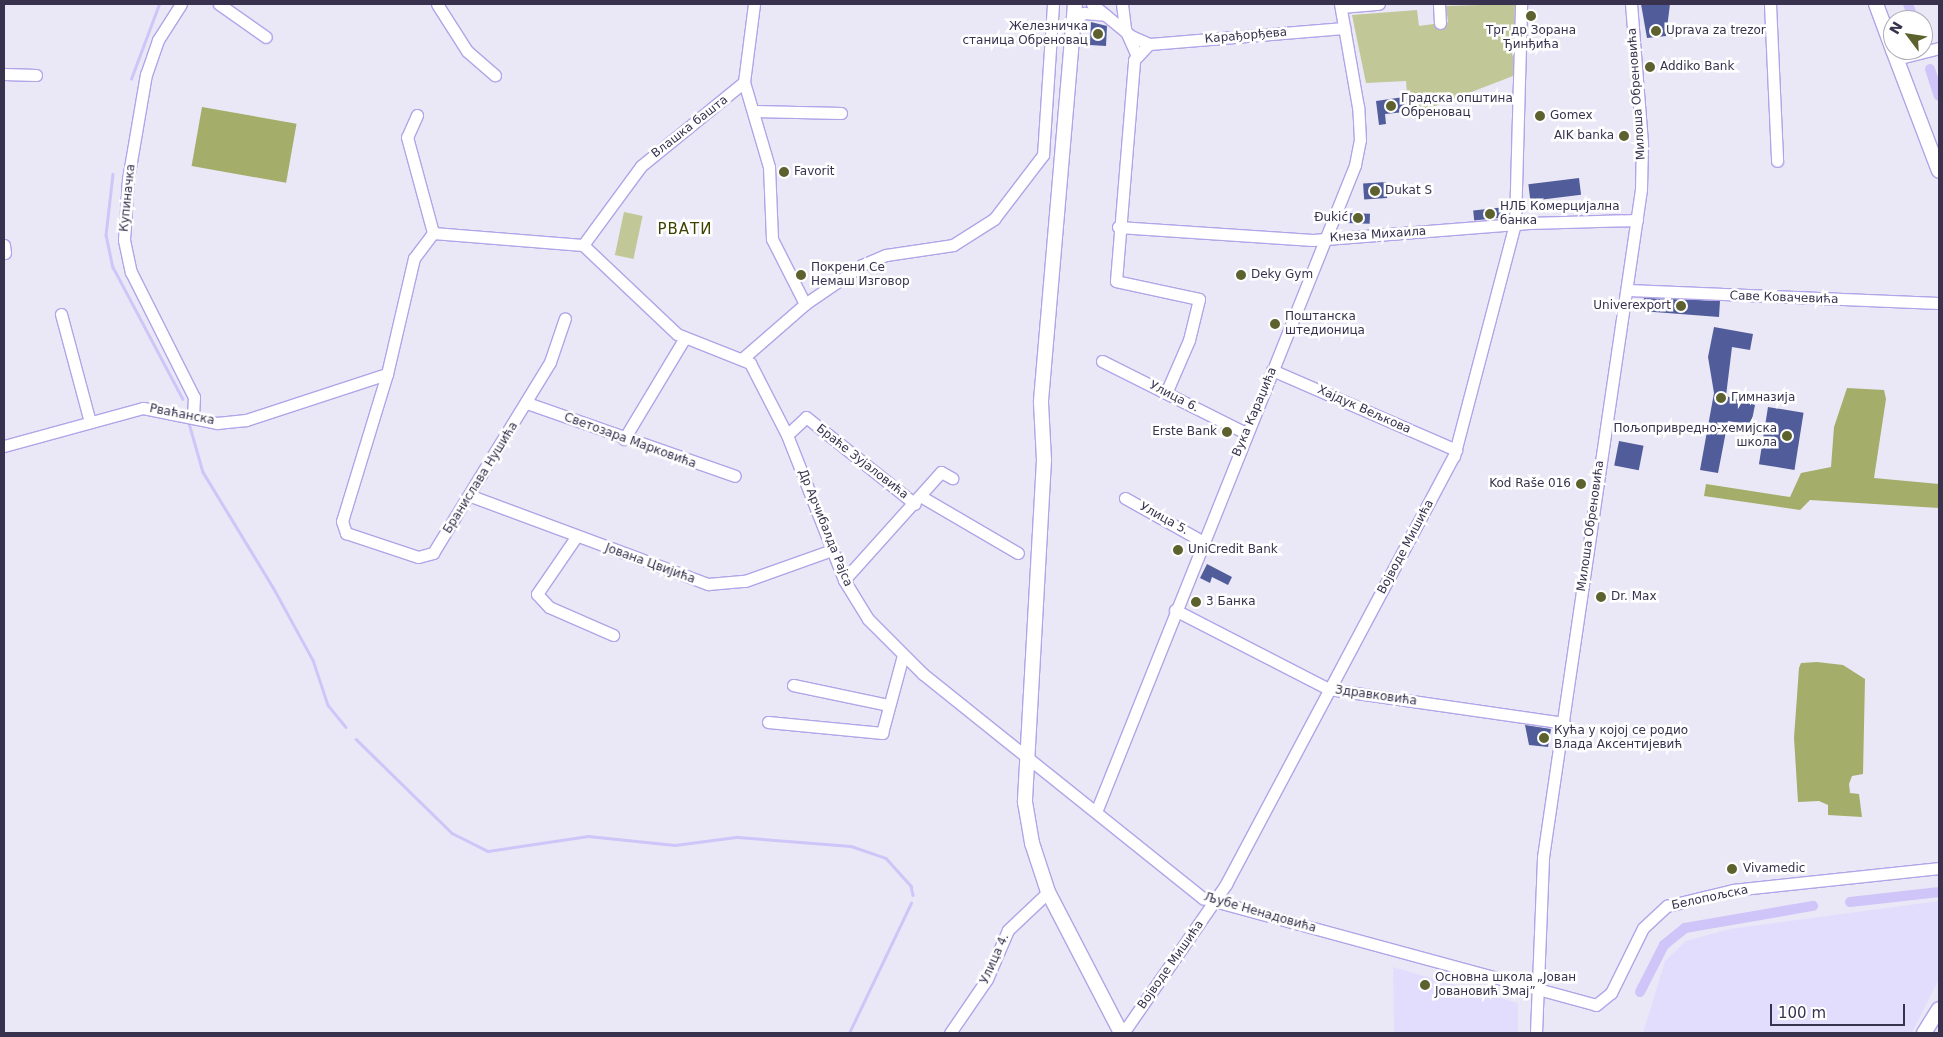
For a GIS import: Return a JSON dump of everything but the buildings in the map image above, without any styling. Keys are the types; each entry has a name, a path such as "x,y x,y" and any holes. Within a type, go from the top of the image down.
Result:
{"main road":[{"path":"1075,4 1042,396 1044,460 1026,757 1027,822 1048,892 1122,1033"},
{"path":"1876,4 1883,23"},
{"path":"1897,60 1939,171"},
{"path":"1924,1033 1939,1009"}],"street":[{"name":"Купиначка","path":"181,4 158,40 146,74 128,179 124,240 131,272 194,397 193,417"},
{"path":"218,4 266,37"},
{"path":"437,4 467,51 495,75"},
{"path":"754,4 744,82 754,110 769,167 772,239 805,304"},
{"path":"433,233 583,245 684,339 742,359 805,304 877,258 968,239 994,219 1037,167 1044,150 1053,4"},
{"path":"1074,19 1084,13 1111,4"},
{"path":"1122,4 1126,33 1136,56"},
{"path":"1341,6 1379,4"},
{"path":"1440,4 1440,23"},
{"name":"Војводе Мишића","path":"1122,1033 1215,901 1456,450 1516,224 1522,4"},
{"name":"Милоша Обреновића","path":"1536,1033 1536,988 1543,857 1637,220 1642,143 1631,4"},
{"path":"1770,4 1777,161"},
{"name":"Вука Караџића","path":"1096,812 1202,541 1327,239 1360,140 1341,6"},
{"path":"1098,8 1126,33 1149,44 1136,56 1130,76 1118,227 1116,281 1199,299 1189,340 1166,393"},
{"name":"Карађорђева","path":"1149,44 1344,28"},
{"path":"4,74 36,75"},
{"name":"Влашка башта","path":"583,245 641,166 744,82"},
{"path":"754,110 841,113"},
{"path":"418,114 407,137 433,233"},
{"name":"Кнеза Михаила","path":"1118,227 1327,239 1516,224 1637,220"},
{"path":"387,374 414,258 433,233"},
{"name":"Саве Ковачевића","path":"1628,290 1939,303"},
{"path":"61,314 90,422"},
{"name":"Бранислава Нушића","path":"387,374 342,521 346,533 426,557 471,496 527,403 550,362 565,318"},
{"path":"624,439 684,339"},
{"name":"Др Арчибалда Рајса","path":"742,359 760,376 787,436 844,580 868,619 903,655 1026,757"},
{"name":"Улица 6.","path":"1102,361 1246,433"},
{"name":"Хајдук Вељкова","path":"1272,370 1456,450"},
{"name":"Рваћанска","path":"4,446 143,408 224,423 246,420 387,374"},
{"name":"Светозара Марковића","path":"527,403 624,439 735,476"},
{"name":"Браће Зујаловића","path":"787,436 806,417 918,500 1018,553"},
{"name":"Браће Зујаловића","path":"844,580 918,500 941,472 952,478"},
{"name":"Јована Цвијића","path":"471,496 689,580 717,585 744,581 832,550"},
{"name":"Улица 5.","path":"1125,498 1202,541"},
{"path":"576,538 537,594 549,607 613,635"},
{"name":"Здравковића","path":"1175,610 1329,689 1564,724"},
{"path":"768,722 879,734 903,655"},
{"path":"793,685 889,705"},
{"name":"Љубе Ненадовића","path":"1026,757 1096,812 1170,876 1215,901 1536,988"},
{"name":"Белопољска","path":"1536,988 1601,1004 1643,928 1660,912 1679,902 1734,890 1939,868"},
{"name":"Улица 4.","path":"950,1033 985,984 1008,930 1048,892"}],"shaded area":[{"path":"1939,901 1939,979 1912,1033 1643,1033 1665,961 1686,941 1729,929"},
{"name":"Основна школа „Јован Јовановић Змај”","path":"1393,967 1518,1003 1518,1033 1394,1033"}],"green space":[{"path":"1515,4 1513,76 1409,116 1406,81 1366,83 1352,15 1417,10 1419,26 1448,22 1446,6"},
{"path":"202,107 297,124 286,183 192,166"},
{"path":"624,212 643,216 633,259 615,255"},
{"path":"1847,388 1884,390 1886,399 1874,478 1939,484 1939,508 1810,500 1800,510 1704,496 1706,484 1790,497 1801,473 1831,467 1834,427"},
{"path":"1817,662 1843,665 1865,679 1863,774 1852,776 1849,784 1850,793 1859,794 1862,817 1828,815 1828,805 1819,801 1798,802 1794,738 1799,668 1801,663"}],"waterway":[{"path":"131,79 159,4"},
{"path":"1908,4 1910,10"},
{"path":"1930,69 1939,96"},
{"path":"113,174 106,235 113,267 183,399"},
{"path":"189,423 203,472 273,587 313,660 328,705 346,727"},
{"path":"356,739 452,833 488,851 588,836 675,845 737,837 851,846 886,858 911,886 913,895"},
{"path":"1850,902 1939,892"},
{"path":"849,1033 911,903"},
{"path":"1640,992 1664,945 1685,928 1813,906"}],"place":[{"name":"Трг др Зорана Ђинђића","path":"1531,16"},
{"name":"Uprava za trezor","path":"1656,31"},
{"name":"Железничка станица Обреновац","path":"1098,34"},
{"name":"Addiko Bank","path":"1650,67"},
{"name":"Градска општина Обреновац","path":"1391,106"},
{"name":"Gomex","path":"1540,116"},
{"name":"AIK banka","path":"1624,136"},
{"name":"Favorit","path":"784,172"},
{"name":"Dukat S","path":"1375,191"},
{"name":"НЛБ Комерцијална банка","path":"1490,214"},
{"name":"Đukić","path":"1358,218"},
{"name":"Покрени Се Немаш Изговор","path":"801,275"},
{"name":"Deky Gym","path":"1241,275"},
{"name":"Univerexport","path":"1681,306"},
{"name":"Поштанска штедионица","path":"1275,324"},
{"name":"Гимназија","path":"1721,398"},
{"name":"Erste Bank","path":"1227,432"},
{"name":"Пољопривредно-хемијска школа","path":"1787,436"},
{"name":"Kod Raše 016","path":"1581,484"},
{"name":"UniCredit Bank","path":"1178,550"},
{"name":"Dr. Max","path":"1601,597"},
{"name":"3 Банка","path":"1196,602"},
{"name":"Кућа у којој се родио Влада Аксентијевић","path":"1544,738"},
{"name":"Vivamedic","path":"1732,869"},
{"name":"Основна школа „Јован Јовановић Змај”","path":"1425,985"}],"district":[{"name":"РВАТИ","path":"685,230"}]}
